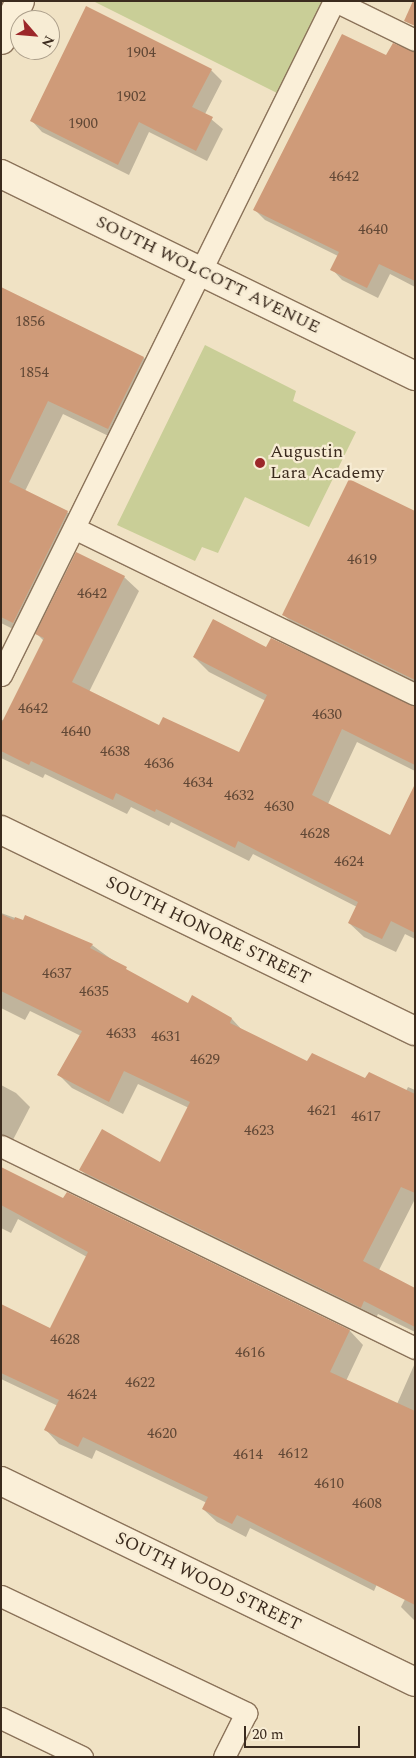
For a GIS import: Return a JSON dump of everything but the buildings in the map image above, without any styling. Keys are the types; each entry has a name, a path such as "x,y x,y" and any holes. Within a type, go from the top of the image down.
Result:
{"street":[{"path":"1,40 20,1"},
{"name":"SOUTH WOLCOTT AVENUE","path":"1,174 415,376"},
{"name":"SOUTH HONORE STREET","path":"1,830 415,1031"},
{"name":"SOUTH WOOD STREET","path":"1,1481 415,1682"}],"lane":[{"path":"1,675 335,1 415,40"},
{"path":"74,528 415,694"},
{"path":"1,1146 415,1348"},
{"path":"1,1596 246,1714 224,1757"},
{"path":"1,1718 82,1757"}],"green space":[{"path":"93,1 322,1 277,93"},
{"path":"205,345 296,391 293,401 356,432 309,527 245,497 218,553 202,547 195,561 117,525"}],"place":[{"name":"Augustin Lara Academy","path":"260,463"}]}
